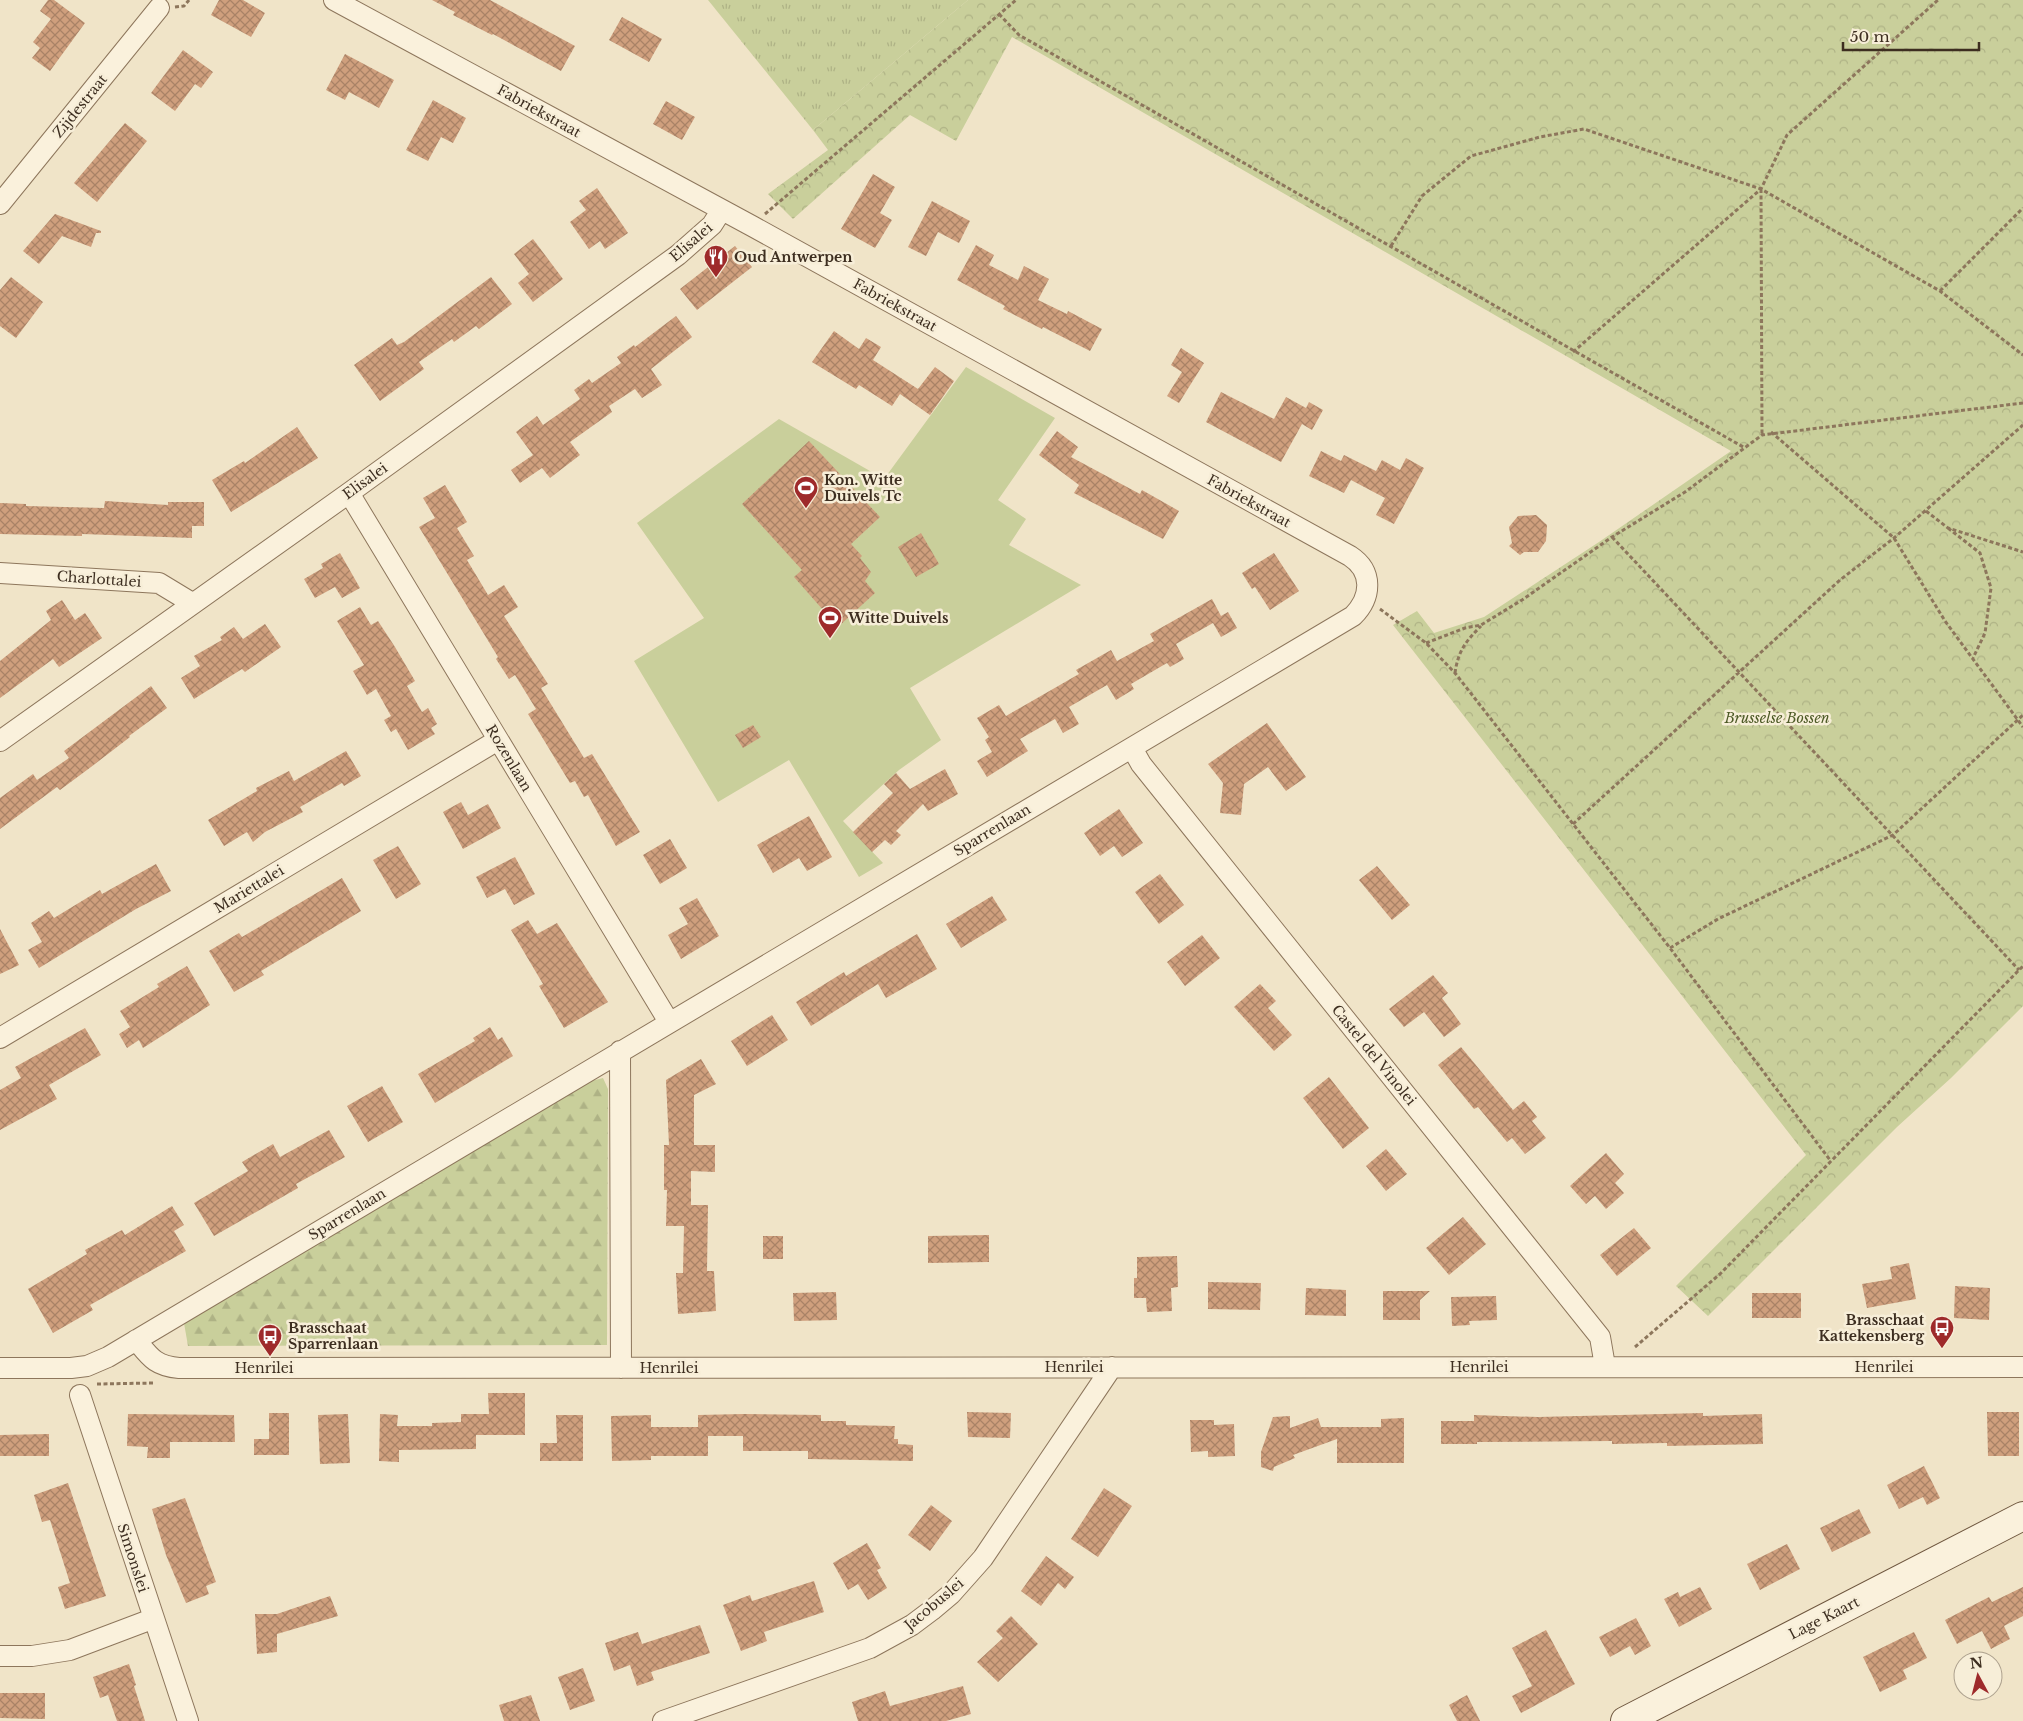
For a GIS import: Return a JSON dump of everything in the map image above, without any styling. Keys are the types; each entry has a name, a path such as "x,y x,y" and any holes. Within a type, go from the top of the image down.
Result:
{"street":[{"name":"Fabriekstraat","path":"334,0 752,226 1350,556 1358,561 1366,575 1367,594 1362,607"},
{"name":"Zijdestraat","path":"0,204 159,8"},
{"name":"Elisalei","path":"0,741 349,493 678,255 712,226 722,211"},
{"name":"Rozenlaan","path":"349,493 669,1022"},
{"name":"Charlottalei","path":"0,572 160,583 192,603"},
{"name":"Sparrenlaan","path":"0,1368 71,1368 87,1366 108,1357 1353,616 1362,607"},
{"name":"Mariettalei","path":"0,1038 498,740"},
{"name":"Castel del Vinolei","path":"1132,748 1147,772 1600,1337 1604,1351 1605,1366"},
{"path":"620,1051 621,1368"},
{"name":"Henrilei","path":"136,1340 156,1363 164,1367 179,1368 2023,1367"},
{"name":"Jacobuslei","path":"663,1721 870,1648 912,1625 932,1610 950,1594 983,1558 1112,1367"},
{"name":"Simonslei","path":"80,1395 152,1619 188,1721"},
{"name":"Lage Kaart","path":"1625,1721 2023,1516"},
{"path":"0,1656 32,1656 70,1650 152,1619"}],"path":[{"path":"752,226 776,203 1016,0"},
{"path":"1573,352 1761,188 1787,135 1938,0"},
{"path":"999,14 1019,35 1391,246 1573,352 1746,448"},
{"path":"1391,246 1422,196 1472,156 1540,137 1584,129 1761,188 1940,291 2023,355"},
{"path":"1761,188 1762,435"},
{"path":"1940,291 2023,208"},
{"path":"1455,673 1457,656 1464,642 1481,625 1612,537 1685,492 1762,435 1771,432 2023,403"},
{"path":"1573,824 1840,580 1894,538 2023,426"},
{"path":"1771,432 1894,538 1946,621 2023,727"},
{"path":"1926,510 1980,553 1991,588 1985,633 1973,658"},
{"path":"1948,528 2023,552"},
{"path":"1612,537 2020,970"},
{"path":"1362,607 1378,608 1399,621 1426,643 1455,673 1670,948 1830,1160"},
{"path":"1426,643 1465,628 1481,625"},
{"path":"1670,948 1718,919 1892,835 2019,721 2023,715"},
{"path":"1605,1366 1642,1343 1720,1274 1830,1160 2023,966"}],"green space":[{"path":"708,0 968,0 813,130"},
{"name":"Brusselse Bossen","path":"968,0 2023,0 2023,1006 1951,1078 1897,1127 1708,1316 1676,1286 1806,1155 1393,625 1417,611 1434,633 1484,617 1599,542 1731,451 1012,37 956,141 910,115 793,219 768,194 828,150 813,130"},
{"name":"Witte Duivels","path":"966,367 1055,418 998,500 1026,519 1009,545 1081,585 910,688 941,740 899,770 843,821 883,863 859,877 789,760 718,802 634,661 704,618 637,523 779,419 884,479"},
{"path":"603,1078 608,1089 607,1345 188,1346 184,1323 591,1081"}],"building":[{"path":"48,0 54,0 85,23 50,71 32,58 40,48 33,42 51,19 40,11"},
{"path":"219,0 243,0 265,13 251,37 211,15"},
{"path":"432,0 490,0 575,46 561,71 493,34 453,15 455,12"},
{"path":"622,17 662,39 649,62 609,40"},
{"path":"183,50 213,72 201,88 195,84 175,111 151,93"},
{"path":"345,54 394,80 379,108 349,92 345,100 326,90"},
{"path":"433,100 466,118 453,143 441,137 428,161 406,150"},
{"path":"666,101 695,117 682,140 653,124"},
{"path":"125,123 147,141 97,202 74,183"},
{"path":"873,174 895,187 880,213 892,220 875,248 841,229"},
{"path":"597,188 628,233 605,249 600,241 589,249 570,222 586,210 579,201"},
{"path":"932,201 970,221 959,243 938,232 926,256 908,247"},
{"path":"55,214 101,231 101,233 96,233 91,247 62,236 39,264 23,251"},
{"path":"533,239 563,279 533,302 518,283 529,274 514,254"},
{"path":"976,245 994,255 989,265 1018,280 1024,266 1049,279 1038,300 1067,314 1068,311 1102,329 1090,351 1003,309 1005,306 957,280"},
{"name":"Oud Antwerpen","path":"735,246 752,267 697,310 680,289"},
{"path":"11,277 43,302 16,338 0,326 0,290"},
{"path":"491,277 512,304 479,329 476,326 454,342 452,339 419,362 424,369 380,401 354,365 392,338 397,345 404,342"},
{"path":"676,316 692,337 651,369 662,385 642,398 635,389 609,406 612,412 570,442 580,455 550,478 542,468 520,483 511,470 533,455 516,432 537,416 543,425 580,399 574,390 589,379 592,383 621,363 617,357 634,345 635,347"},
{"path":"834,331 859,349 866,338 881,347 873,360 918,389 935,367 954,381 930,415 900,394 892,406 859,385 856,389 812,362"},
{"path":"1181,348 1204,363 1179,403 1167,396 1182,372 1171,365"},
{"path":"1221,392 1274,419 1286,397 1306,408 1309,402 1323,410 1312,430 1302,424 1281,462 1206,422"},
{"path":"297,427 318,458 231,512 212,480 244,461 245,463"},
{"path":"1057,431 1078,447 1071,457 1140,494 1142,490 1179,511 1163,539 1074,493 1079,485 1039,455"},
{"path":"809,441 880,517 851,544 862,556 860,558 871,572 865,581 875,593 838,627 794,577 802,570 742,504"},
{"path":"1321,451 1341,461 1344,455 1376,471 1382,460 1400,470 1406,458 1424,468 1394,524 1376,515 1385,498 1351,480 1344,493 1309,476"},
{"path":"445,485 467,522 457,528 474,556 467,560 488,595 504,585 518,607 504,616 548,684 541,688 584,758 592,754 640,832 616,846 588,795 584,797 575,781 570,783 528,714 536,709 515,675 509,679 496,659 498,657 419,527 435,518 423,498"},
{"path":"105,501 168,505 168,502 204,502 204,526 192,526 192,538 82,534 82,536 0,534 0,503 26,504 26,506 104,508"},
{"path":"1536,515 1547,525 1546,541 1538,552 1524,552 1520,555 1509,546 1512,543 1509,527 1518,516"},
{"path":"921,533 939,564 916,577 898,547"},
{"path":"340,553 360,588 342,598 335,587 315,598 304,579 323,568 321,564"},
{"path":"1274,553 1299,591 1270,610 1255,587 1252,589 1242,573"},
{"path":"1212,599 1221,616 1228,612 1237,628 1221,637 1213,623 1176,644 1184,659 1170,667 1167,663 1131,684 1134,689 1116,700 1107,685 1069,707 1079,724 1063,733 1055,719 1020,739 1028,751 987,777 977,761 992,752 985,740 989,737 977,718 999,705 1006,716 1079,674 1076,670 1111,650 1117,661 1154,641 1150,634"},
{"path":"62,600 75,620 85,613 102,638 59,667 53,659 0,698 0,661 51,620 46,611"},
{"path":"360,607 371,625 378,621 415,681 407,686 422,712 428,708 437,724 431,728 435,734 408,750 396,729 391,732 384,720 391,716 376,689 367,695 353,671 364,665 337,621"},
{"path":"265,624 281,647 245,672 242,669 194,699 181,678 200,666 194,656 222,640 220,637 234,627 243,639"},
{"path":"151,686 167,708 60,790 57,787 0,829 0,798 33,774 37,780 69,758 64,751"},
{"path":"1267,723 1306,777 1286,791 1268,767 1244,784 1241,815 1220,813 1223,783 1208,764"},
{"path":"753,725 761,737 743,748 735,735"},
{"path":"346,751 361,776 344,786 342,783 300,807 303,812 265,832 253,842 247,832 224,846 208,820 257,791 256,788 289,771 294,781"},
{"path":"945,769 958,794 928,811 923,804 896,831 901,835 891,845 885,840 872,852 853,832 893,793 884,784 896,773 910,789"},
{"path":"461,802 468,815 488,804 501,828 463,849 443,812"},
{"path":"1119,809 1143,843 1122,857 1114,846 1100,856 1084,833"},
{"path":"809,816 832,857 807,871 799,858 773,873 757,845"},
{"path":"670,839 687,868 660,884 643,855"},
{"path":"398,846 421,884 396,899 373,860"},
{"path":"515,857 535,894 514,905 505,889 487,898 476,877"},
{"path":"156,864 171,891 136,909 39,968 28,950 42,942 31,923 49,911 54,918 100,890 102,894"},
{"path":"1377,866 1410,905 1392,920 1359,880"},
{"path":"1160,874 1184,905 1159,924 1135,892"},
{"path":"342,878 361,911 261,971 264,975 234,992 209,951 239,933 242,937"},
{"path":"992,896 1007,920 961,948 946,924"},
{"path":"697,898 719,936 681,959 668,935 688,924 679,908"},
{"path":"528,920 537,934 557,923 608,1002 564,1028 539,986 543,984 511,930"},
{"path":"0,929 19,965 0,974"},
{"path":"917,934 937,969 886,998 878,984 811,1026 796,1002 844,972 846,976"},
{"path":"1202,935 1220,958 1185,986 1167,962"},
{"path":"187,966 210,1005 143,1048 139,1040 127,1048 119,1034 130,1027 120,1011 159,987 157,984"},
{"path":"1433,975 1448,993 1442,998 1461,1024 1444,1037 1424,1012 1404,1027 1389,1009"},
{"path":"1260,984 1276,1001 1268,1008 1292,1035 1274,1051 1234,1007"},
{"path":"772,1015 788,1040 747,1066 731,1041"},
{"path":"490,1027 498,1040 502,1037 513,1056 435,1103 418,1074 475,1041 473,1038"},
{"path":"85,1028 101,1055 49,1085 57,1099 0,1130 0,1090 21,1078 15,1067"},
{"path":"1461,1047 1513,1110 1524,1101 1537,1117 1532,1121 1546,1138 1525,1154 1512,1138 1507,1142 1478,1107 1474,1109 1438,1065"},
{"path":"701,1059 716,1084 694,1095 694,1145 715,1145 715,1172 691,1171 691,1205 708,1205 707,1271 714,1271 716,1311 678,1314 676,1273 683,1273 684,1226 666,1226 667,1190 664,1190 664,1145 669,1145 666,1080"},
{"path":"1329,1077 1369,1128 1343,1149 1303,1098"},
{"path":"382,1086 403,1122 368,1142 347,1106"},
{"path":"329,1130 345,1157 296,1184 298,1188 214,1236 194,1203 248,1171 242,1162 273,1144 280,1157"},
{"path":"1386,1149 1407,1174 1386,1191 1366,1166"},
{"path":"1606,1153 1624,1174 1615,1183 1624,1193 1606,1209 1595,1196 1586,1204 1570,1186"},
{"path":"172,1206 184,1225 174,1231 186,1251 90,1305 93,1310 53,1333 28,1289 87,1254 85,1250 122,1230 125,1235"},
{"path":"1463,1217 1486,1244 1449,1275 1426,1248"},
{"path":"1634,1228 1651,1248 1617,1276 1600,1255"},
{"path":"989,1235 989,1262 928,1263 928,1236"},
{"path":"763,1236 783,1236 783,1259 763,1259"},
{"path":"1177,1256 1178,1287 1171,1288 1172,1311 1147,1312 1146,1298 1134,1298 1134,1278 1137,1278 1137,1257"},
{"path":"1909,1263 1916,1299 1867,1308 1862,1284 1892,1279 1890,1267"},
{"path":"1208,1282 1261,1283 1260,1310 1208,1309"},
{"path":"1955,1286 1990,1288 1989,1320 1954,1318"},
{"path":"1306,1288 1346,1290 1346,1316 1305,1315"},
{"path":"1383,1291 1430,1291 1420,1300 1420,1320 1383,1320"},
{"path":"836,1292 837,1320 794,1321 793,1293"},
{"path":"1752,1293 1801,1293 1801,1318 1752,1318"},
{"path":"1496,1296 1497,1320 1469,1321 1470,1325 1452,1326 1451,1297"},
{"path":"488,1393 525,1393 525,1435 476,1435 476,1449 399,1450 399,1462 379,1461 380,1414 398,1415 397,1426 432,1426 432,1423 461,1422 461,1414 489,1414"},
{"path":"967,1412 1011,1413 1010,1438 968,1437"},
{"path":"1987,1412 2019,1412 2019,1456 1988,1456"},
{"path":"269,1413 289,1413 289,1455 254,1455 254,1439 269,1439"},
{"path":"1703,1413 1703,1416 1762,1414 1763,1444 1667,1446 1667,1443 1612,1444 1612,1441 1441,1444 1441,1421 1474,1421 1474,1415 1538,1417"},
{"path":"128,1414 234,1415 235,1442 170,1442 170,1458 147,1458 148,1447 127,1446"},
{"path":"348,1414 350,1463 320,1464 318,1415"},
{"path":"744,1414 821,1415 821,1421 846,1421 846,1425 895,1426 894,1439 898,1439 898,1444 913,1445 913,1461 808,1459 808,1451 743,1451 743,1436 708,1436 708,1456 651,1456 651,1460 612,1461 611,1416 651,1415 651,1427 698,1427 698,1415"},
{"path":"556,1415 583,1415 583,1461 540,1461 540,1443 557,1443"},
{"path":"1290,1416 1290,1428 1318,1418 1321,1427 1381,1427 1381,1419 1404,1418 1404,1463 1337,1463 1337,1439 1293,1455 1295,1458 1274,1467 1273,1471 1261,1467 1261,1452 1273,1417"},
{"path":"1190,1420 1214,1420 1214,1425 1234,1424 1235,1456 1208,1457 1208,1451 1191,1452"},
{"path":"49,1434 49,1456 0,1456 0,1435"},
{"path":"1924,1466 1940,1498 1927,1505 1923,1497 1899,1509 1887,1485"},
{"path":"68,1483 106,1596 65,1609 58,1587 70,1583 50,1520 42,1522 34,1495"},
{"path":"1104,1488 1132,1506 1098,1557 1071,1539"},
{"path":"185,1498 216,1582 206,1586 209,1594 186,1603 166,1555 152,1509"},
{"path":"931,1505 952,1521 930,1551 908,1535"},
{"path":"1859,1509 1871,1533 1832,1552 1820,1528"},
{"path":"867,1543 881,1568 877,1570 887,1588 868,1600 858,1584 848,1590 833,1563"},
{"path":"1787,1544 1800,1569 1760,1590 1747,1564"},
{"path":"1046,1556 1074,1577 1065,1589 1058,1583 1041,1606 1021,1591"},
{"path":"814,1581 824,1612 764,1632 767,1641 741,1651 723,1605 750,1595 752,1601"},
{"path":"1700,1587 1712,1609 1679,1627 1664,1599 1678,1592 1680,1597"},
{"path":"2023,1587 2023,1616 2004,1626 2010,1639 1991,1649 1982,1631 1957,1644 1945,1620 1989,1597 1992,1602"},
{"path":"330,1596 338,1616 277,1634 277,1652 257,1654 255,1614 277,1614"},
{"path":"1011,1616 1038,1644 998,1682 977,1662 1003,1638 996,1631"},
{"path":"1636,1618 1651,1646 1635,1655 1630,1646 1610,1657 1599,1637"},
{"path":"700,1625 710,1653 651,1672 654,1680 637,1686 630,1665 614,1671 605,1643 638,1632 642,1644"},
{"path":"1546,1630 1575,1684 1521,1713 1512,1696 1532,1686 1512,1648"},
{"path":"1914,1632 1927,1658 1903,1670 1907,1679 1880,1692 1863,1657"},
{"path":"129,1664 145,1721 117,1721 108,1695 100,1698 93,1677"},
{"path":"583,1668 595,1701 570,1710 558,1677"},
{"path":"963,1686 971,1714 946,1721 858,1721 852,1702 885,1691 890,1706"},
{"path":"0,1693 45,1693 45,1719 0,1718"},
{"path":"531,1695 540,1721 504,1721 499,1705"},
{"path":"1467,1695 1480,1721 1457,1721 1449,1705"}],"place":[{"name":"Oud Antwerpen","path":"716,278"},
{"name":"Kon. Witte Duivels Tc","path":"806,509"},
{"name":"Witte Duivels","path":"830,639"},
{"name":"Brasschaat Kattekensberg","path":"1942,1349"},
{"name":"Brasschaat Sparrenlaan","path":"270,1357"}]}
